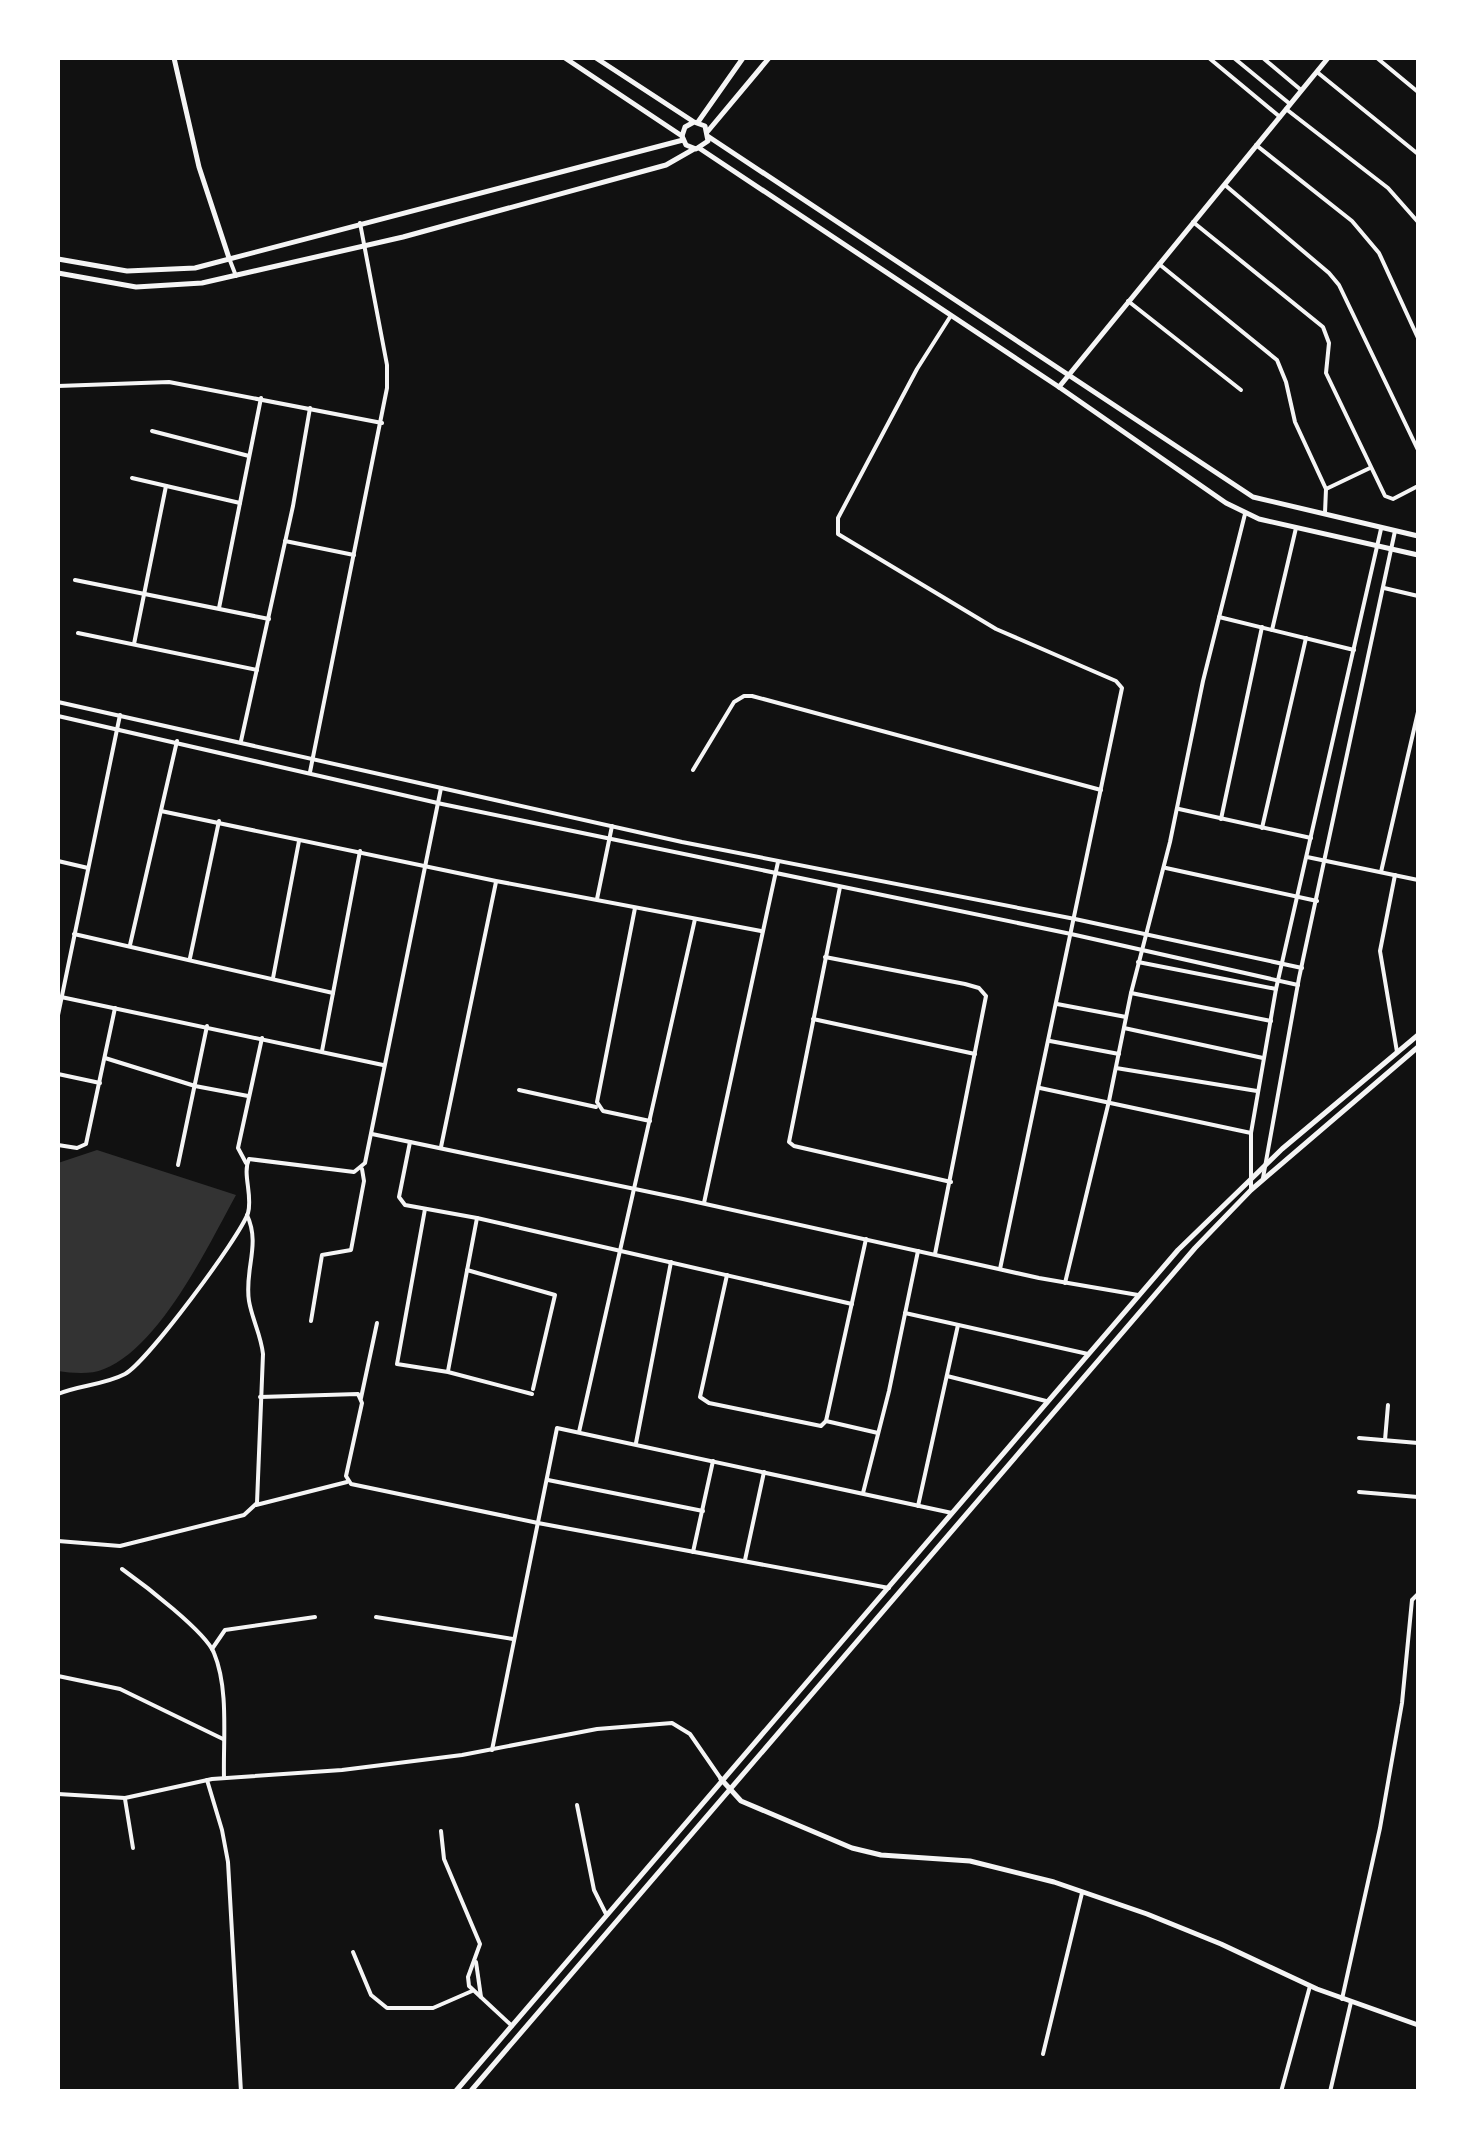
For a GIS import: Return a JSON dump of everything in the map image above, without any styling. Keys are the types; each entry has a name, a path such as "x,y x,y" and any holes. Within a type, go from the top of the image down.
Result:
{"street":[{"path":"174,58 200,167 236,276"},
{"path":"569,58 696,149 1059,386 1245,514 1418,555"},
{"path":"596,58 1253,497 1418,536"},
{"path":"682,138 685,126 696,122 744,58"},
{"path":"58,274 136,287 171,287 236,276 403,237 666,165 696,149 769,58"},
{"path":"1209,58 1280,116"},
{"path":"1234,58 1388,188 1418,222"},
{"path":"1263,58 1302,90"},
{"path":"1059,386 1328,58"},
{"path":"1376,58 1418,92"},
{"path":"1316,72 1418,154"},
{"path":"58,258 127,271 195,268 682,138"},
{"path":"1256,146 1352,221 1380,253 1418,338"},
{"path":"1224,184 1330,273 1339,285 1418,450"},
{"path":"1193,222 1323,327 1329,343 1326,374 1385,496 1390,499 1418,486"},
{"path":"310,772 382,423 387,365 360,223"},
{"path":"1158,264 1276,360 1286,382 1295,422 1326,489 1325,514"},
{"path":"1128,302 1242,390"},
{"path":"951,316 908,386 836,528 841,537 983,622 1119,684 1122,692 1000,1269"},
{"path":"58,386 169,382 382,423"},
{"path":"219,608 262,398"},
{"path":"241,741 286,540 310,408"},
{"path":"152,430 250,456"},
{"path":"1326,489 1370,468"},
{"path":"132,478 240,503"},
{"path":"134,644 166,486"},
{"path":"1066,1284 1245,514"},
{"path":"1251,1190 1251,1132 1276,989 1382,527"},
{"path":"1272,630 1296,528"},
{"path":"1262,1181 1298,985 1395,532"},
{"path":"286,540 355,555"},
{"path":"75,580 269,619"},
{"path":"1382,588 1418,596"},
{"path":"1219,617 1354,650"},
{"path":"1222,819 1262,628"},
{"path":"78,633 258,670"},
{"path":"1262,828 1306,638"},
{"path":"693,770 734,702 752,696 1102,790"},
{"path":"58,702 778,862 1302,968"},
{"path":"1381,872 1418,712"},
{"path":"58,1015 120,715"},
{"path":"58,729 59,716 437,803 1072,934 1298,985"},
{"path":"130,945 176,741"},
{"path":"246,1162 257,1158 334,1170 361,1169 366,1163 440,788"},
{"path":"1177,809 1311,838"},
{"path":"162,811 496,881 762,931"},
{"path":"190,958 219,821"},
{"path":"598,900 612,826"},
{"path":"273,978 300,839"},
{"path":"322,1051 360,851"},
{"path":"1307,857 1418,880"},
{"path":"58,860 88,868"},
{"path":"704,1204 778,862"},
{"path":"1164,868 1317,901"},
{"path":"1396,874 1380,951 1398,1053"},
{"path":"440,1146 496,881"},
{"path":"840,888 789,1142 951,1182"},
{"path":"600,1109 597,1102 635,908"},
{"path":"579,1432 695,919"},
{"path":"74,934 333,993"},
{"path":"826,956 979,988 986,996 936,1254"},
{"path":"1138,962 1276,989"},
{"path":"1131,993 1270,1021"},
{"path":"61,997 384,1064"},
{"path":"1057,1004 1126,1017"},
{"path":"58,1144 77,1148 86,1144 115,1008"},
{"path":"812,1018 975,1054"},
{"path":"178,1165 208,1026"},
{"path":"1124,1028 1264,1058"},
{"path":"454,2092 1138,1295 1250,1178 1418,1035"},
{"path":"58,1541 128,1544 244,1515 259,1499 262,1354 260,1332 248,1295 254,1238 247,1215 250,1193 246,1162 238,1148 262,1038"},
{"path":"1050,1041 1119,1054"},
{"path":"470,2092 1195,1248 1251,1190 1418,1047"},
{"path":"105,1058 195,1086 248,1096"},
{"path":"1116,1068 1257,1092"},
{"path":"58,1074 100,1084"},
{"path":"1040,1088 1251,1132"},
{"path":"519,1090 650,1121"},
{"path":"372,1134 1066,1284 1138,1295"},
{"path":"410,1141 400,1201 405,1206 476,1218 852,1304"},
{"path":"311,1321 322,1255 352,1248 364,1181 361,1169"},
{"path":"425,1209 397,1364 533,1392 555,1296 467,1270"},
{"path":"58,1394 117,1377 133,1368 187,1302 247,1215"},
{"path":"448,1372 476,1218"},
{"path":"826,1421 866,1239"},
{"path":"862,1493 918,1250"},
{"path":"636,1444 671,1262"},
{"path":"727,1274 700,1397 709,1403 817,1426 826,1421 878,1433"},
{"path":"905,1313 1088,1354"},
{"path":"348,1482 376,1324"},
{"path":"918,1506 958,1325"},
{"path":"947,1376 1046,1402"},
{"path":"260,1397 352,1392 361,1398"},
{"path":"1385,1440 1388,1406"},
{"path":"492,1750 556,1429 952,1513"},
{"path":"1360,1438 1418,1443"},
{"path":"693,1552 713,1462"},
{"path":"744,1562 764,1472"},
{"path":"548,1480 703,1511"},
{"path":"256,1505 348,1482 538,1523 889,1588"},
{"path":"1358,1492 1418,1497"},
{"path":"122,1569 212,1648 221,1692 224,1778"},
{"path":"1342,1999 1380,1828 1406,1667 1413,1596 1418,1594"},
{"path":"212,1648 225,1630 315,1616"},
{"path":"376,1617 513,1639"},
{"path":"1409,1628 1418,1629"},
{"path":"1406,1667 1418,1670"},
{"path":"58,1676 120,1689 223,1739"},
{"path":"58,1794 124,1798 207,1780 342,1770 492,1750 598,1728 672,1723 690,1734 728,1790 753,1808 864,1852 970,1861 1083,1892 1221,1944 1342,1999 1418,2025"},
{"path":"207,1780 228,1862 241,2092"},
{"path":"124,1798 132,1848"},
{"path":"577,1805 594,1890 606,1914"},
{"path":"441,1831 444,1858 478,1936 476,1973 483,2001"},
{"path":"1044,2054 1083,1892"},
{"path":"353,1952 368,1990 387,2008 433,2008 472,1991"},
{"path":"477,1955 468,1977 472,1991 512,2026"},
{"path":"1281,2092 1310,1986"},
{"path":"1330,2092 1352,2002"}],"shaded area":[{"path":"97,1150 236,1195 197,1267 144,1340 104,1369 87,1373 58,1371 58,1163"}]}
